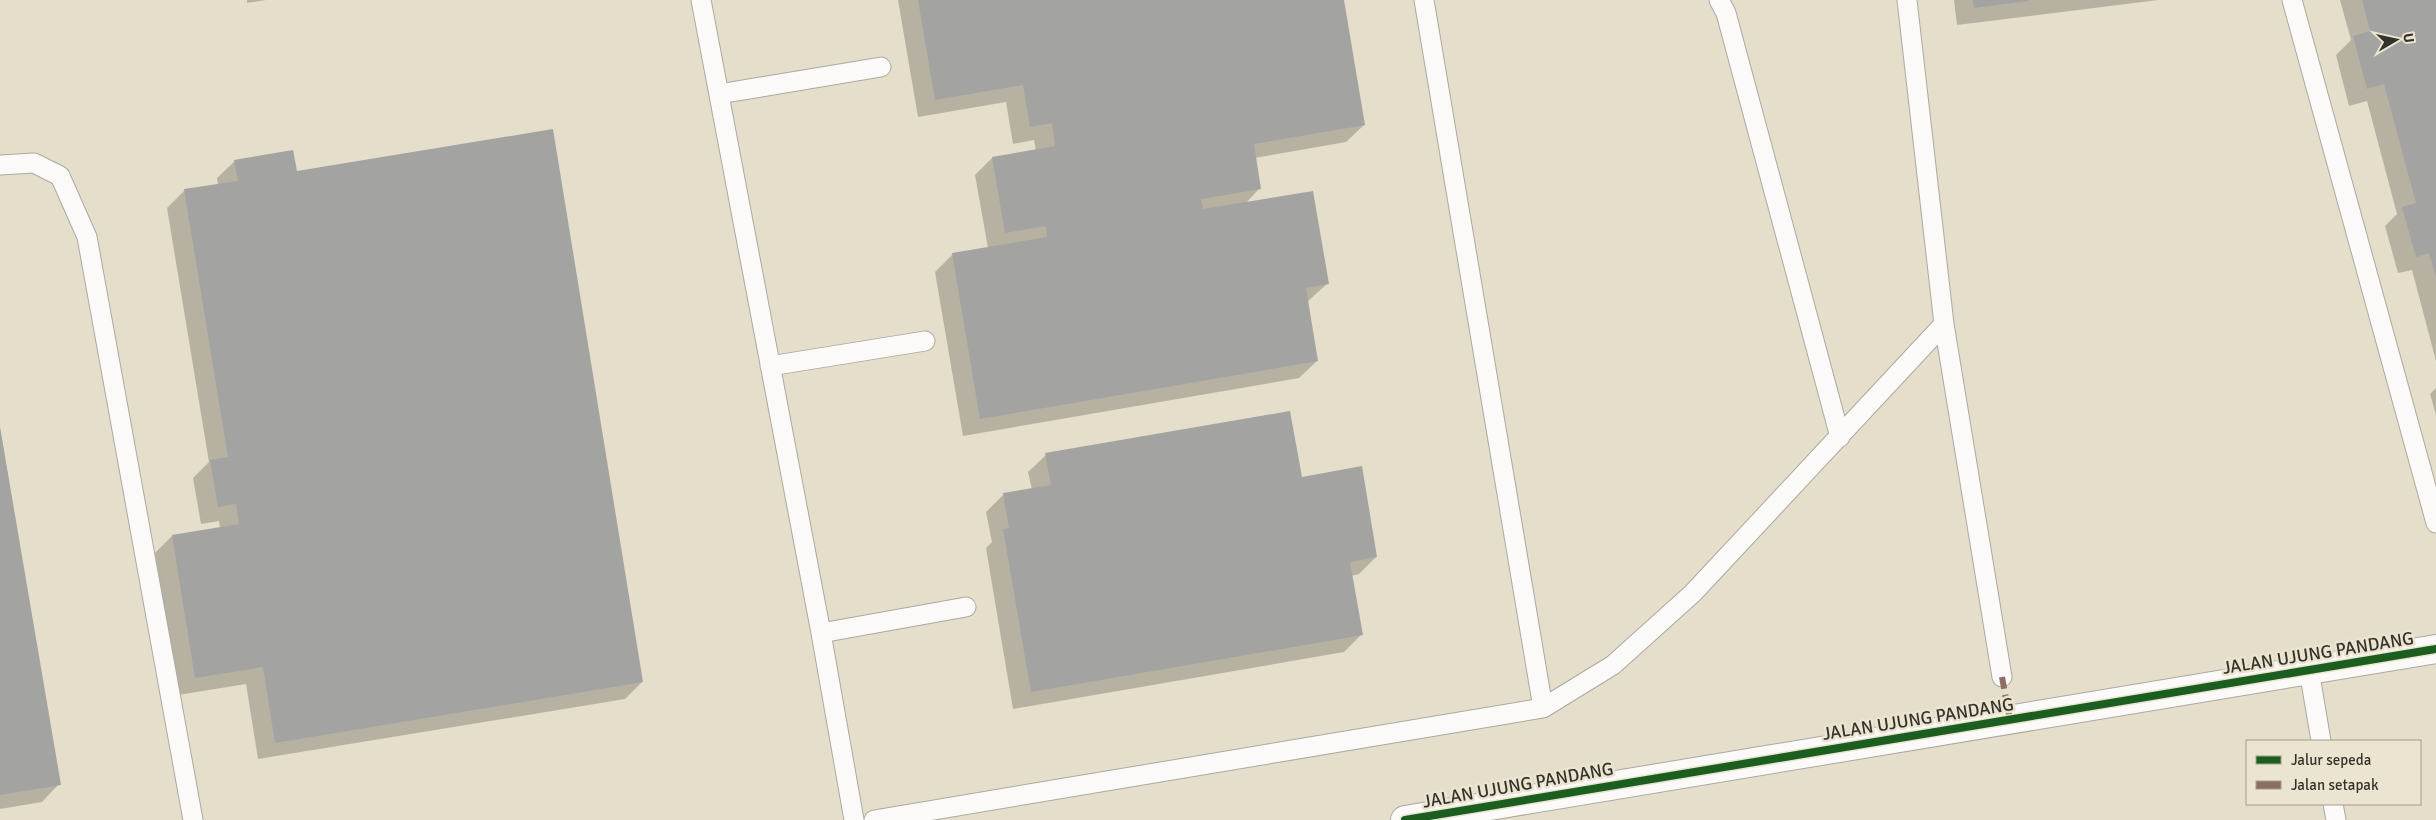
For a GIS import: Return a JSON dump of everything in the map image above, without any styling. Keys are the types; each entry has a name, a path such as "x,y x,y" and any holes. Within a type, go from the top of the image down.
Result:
{"street":[{"name":"JALAN UJUNG PANDANG","path":"1405,820 1484,813 2436,648"}],"lane":[{"path":"701,0 821,633 854,820"},
{"path":"1424,0 1543,708"},
{"path":"1719,0 1726,14 1840,437"},
{"path":"1907,0 1944,324 2002,677"},
{"path":"2292,0 2436,523"},
{"path":"718,94 881,67"},
{"path":"0,165 34,163 60,176 87,237 193,820"},
{"path":"874,820 1543,708 1613,665 1686,599 1944,324"},
{"path":"770,366 924,340"},
{"path":"821,633 966,608"},
{"path":"2309,670 2322,740"},
{"path":"2333,805 2336,820"}],"shaded area":[{"path":"0,0 2436,0 2436,820 0,820"}],"building":[{"path":"918,0 1344,0 1365,125 1254,144 1261,189 1201,199 1203,209 1313,191 1329,284 1306,288 1318,361 980,419 952,253 1047,237 1046,226 1005,233 992,157 1055,146 1052,123 1030,127 1023,85 935,100"},
{"path":"1973,0 2028,0 2028,1 1974,8"},
{"path":"2362,0 2436,0 2436,277 2429,253 2416,257 2402,207 2416,203 2384,84 2367,89 2353,36 2370,31"},
{"path":"553,129 643,682 275,743 263,667 195,678 172,535 239,524 236,504 218,507 210,460 228,457 184,189 238,181 234,160 293,150 297,171"},
{"path":"1290,411 1302,477 1362,466 1377,557 1350,562 1363,635 1031,692 1003,529 1009,528 1003,493 1051,485 1045,453"},
{"path":"0,427 61,785 0,795"}],"marked path":[{"path":"2002,677 2010,720"}],"cycle path":[{"path":"1405,820 2436,649"}]}
